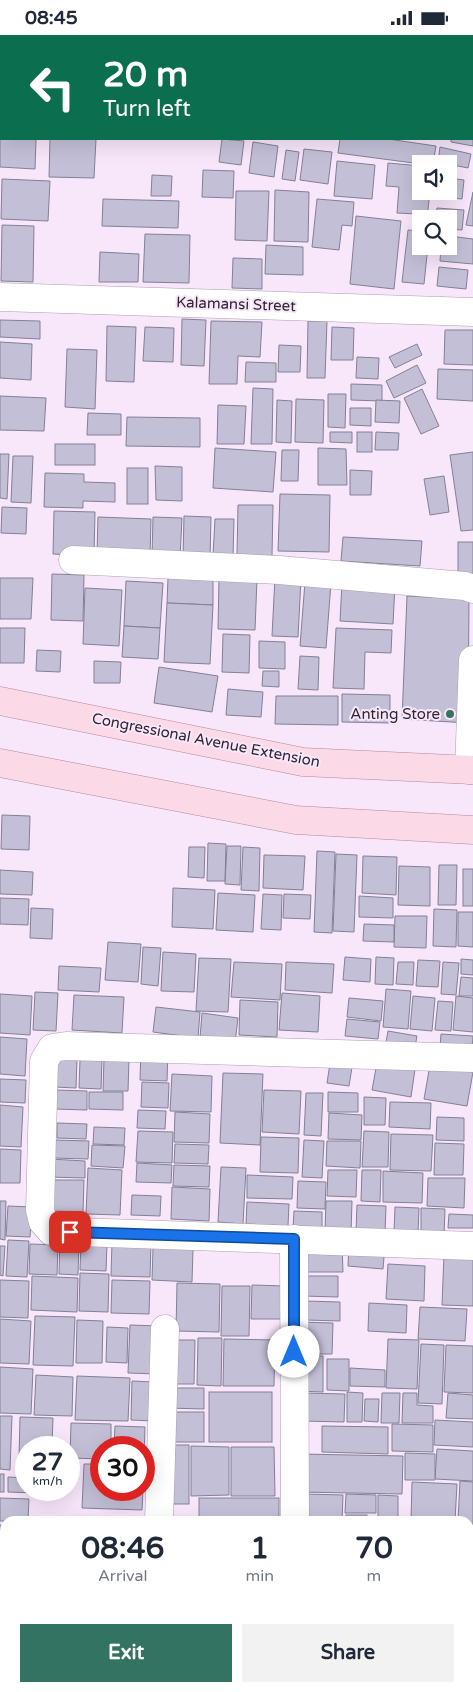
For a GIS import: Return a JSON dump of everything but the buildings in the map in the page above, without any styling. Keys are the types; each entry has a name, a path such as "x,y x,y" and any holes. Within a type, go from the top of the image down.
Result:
{"main road":[{"name":"Congressional Avenue Extension","path":"0,701 303,762 471,770"},
{"path":"0,763 296,820 473,830"}],"street":[{"name":"Kalamansi Street","path":"0,297 473,311"},
{"path":"73,560 279,570 465,586 473,589"},
{"path":"471,770 473,660"},
{"path":"473,1058 66,1046 52,1048 44,1061 40,1210 43,1222 51,1231 473,1246"},
{"path":"294,1239 295,1516"},
{"path":"159,1516 165,1329"}],"place":[{"name":"Anting Store","path":"450,714"}],"route":[{"path":"70,1232 294,1239 294,1352"}]}
